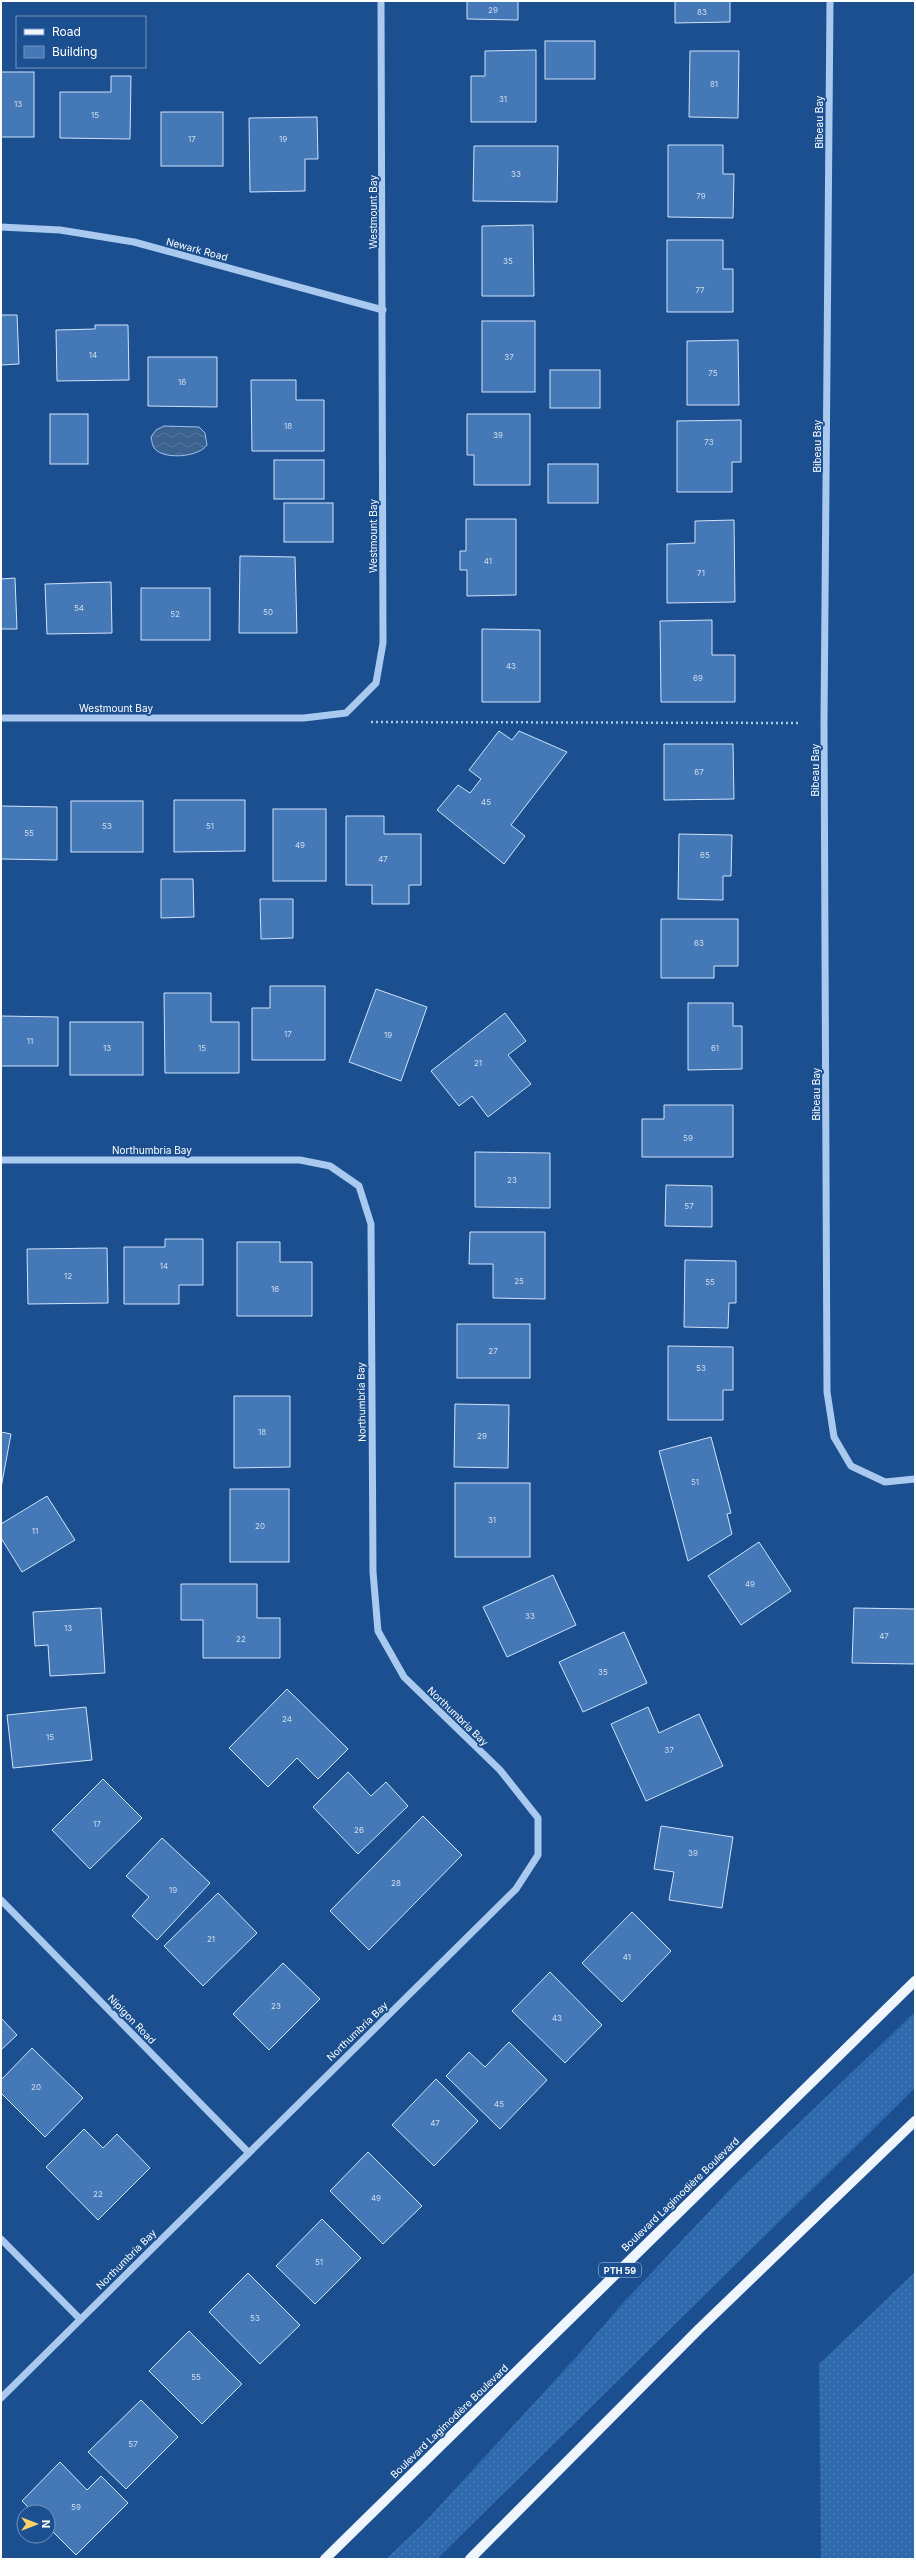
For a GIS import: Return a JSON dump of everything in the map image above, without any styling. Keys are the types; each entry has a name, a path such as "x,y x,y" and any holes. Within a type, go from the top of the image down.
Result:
{"main road":[{"name":"Boulevard Lagimodière Boulevard","path":"325,2559 915,1981"},
{"path":"470,2559 699,2329 915,2120"}],"street":[{"name":"Westmount Bay","path":"1,718 304,718 346,713 376,683 383,643 381,1"},
{"name":"Bibeau Bay","path":"830,1 824,723 827,1392 834,1437 850,1466 885,1482 915,1479"},
{"name":"Newark Road","path":"1,226 60,230 134,242 383,310"},
{"name":"Northumbria Bay","path":"1,1160 300,1160 330,1166 359,1186 371,1224 372,1572 378,1632 404,1677 500,1770 538,1818 538,1855 516,1888 1,2398"},
{"name":"Nipigon Road","path":"1,1900 248,2152"},
{"path":"1,2239 80,2319"}],"path":[{"path":"346,713 362,722 824,723"}],"shaded area":[{"path":"915,2012 915,2088 437,2559 386,2559 422,2525 579,2354 623,2303 734,2185"},
{"path":"915,2272 915,2559 821,2559 819,2364"}],"water":[{"path":"164,426 199,427 205,433 207,445 197,452 182,456 166,455 154,448 151,437 156,430"}],"building":[{"path":"467,1 518,1 518,20 467,19"},
{"path":"675,1 730,1 730,22 675,23"},
{"path":"545,41 595,41 595,79 545,79"},
{"path":"536,50 536,122 471,122 471,76 485,76 485,51"},
{"path":"690,51 739,51 738,118 689,117"},
{"path":"1,72 34,72 34,137 1,137"},
{"path":"111,76 131,76 130,139 60,138 60,92 111,92"},
{"path":"161,112 223,112 223,166 161,166"},
{"path":"317,117 318,159 305,159 305,191 250,192 249,118"},
{"path":"668,145 723,145 723,174 734,174 733,218 668,217"},
{"path":"474,146 558,146 557,202 473,201"},
{"path":"533,225 534,296 482,296 482,226"},
{"path":"667,240 723,240 723,269 733,269 733,312 667,312"},
{"path":"1,315 17,315 19,364 1,365"},
{"path":"482,321 535,321 535,392 482,392"},
{"path":"95,325 128,325 129,380 57,381 56,330 95,329"},
{"path":"738,340 739,405 687,405 687,341"},
{"path":"148,357 217,357 217,407 148,406"},
{"path":"550,370 600,370 600,408 550,408"},
{"path":"251,380 296,380 296,400 324,400 324,451 252,451"},
{"path":"50,414 88,414 88,464 50,464"},
{"path":"467,414 530,414 530,485 474,485 474,455 467,455"},
{"path":"741,420 741,462 732,462 732,492 677,492 677,421"},
{"path":"274,460 324,460 324,499 274,499"},
{"path":"548,464 598,464 598,503 548,503"},
{"path":"284,503 333,503 333,542 284,542"},
{"path":"466,519 516,519 516,595 467,596 467,570 460,570 460,551 466,551"},
{"path":"734,520 735,602 667,603 667,544 695,543 695,521"},
{"path":"240,556 295,557 297,633 239,633"},
{"path":"15,578 17,629 1,629 1,579"},
{"path":"111,582 112,633 47,634 45,584"},
{"path":"141,588 210,588 210,640 141,640"},
{"path":"712,620 712,655 735,655 735,702 661,702 660,621"},
{"path":"482,629 540,630 540,702 482,702"},
{"path":"499,731 512,740 519,731 567,752 511,825 525,836 504,864 437,810 458,785 470,793 481,779 469,770"},
{"path":"664,744 733,744 734,799 664,800"},
{"path":"174,800 245,800 245,851 174,852"},
{"path":"71,801 143,801 143,852 71,852"},
{"path":"1,806 57,807 57,860 1,859"},
{"path":"273,809 326,809 326,881 273,881"},
{"path":"346,816 384,816 384,834 421,834 421,885 409,885 409,904 372,904 372,885 346,885"},
{"path":"679,834 732,835 731,876 723,876 723,900 678,899"},
{"path":"161,879 193,879 194,917 161,918"},
{"path":"260,899 293,899 293,938 261,939"},
{"path":"661,919 738,919 738,966 714,966 714,978 661,978"},
{"path":"270,986 325,986 325,1060 252,1060 252,1008 270,1008"},
{"path":"376,989 427,1007 401,1081 349,1062"},
{"path":"164,993 211,993 211,1022 239,1022 239,1073 165,1073"},
{"path":"688,1003 733,1003 733,1026 742,1026 742,1069 688,1070"},
{"path":"505,1013 526,1041 508,1055 531,1084 488,1117 472,1096 459,1106 431,1071"},
{"path":"1,1016 58,1017 58,1066 1,1066"},
{"path":"70,1022 143,1022 143,1075 70,1075"},
{"path":"664,1105 733,1105 733,1157 642,1157 642,1119 664,1119"},
{"path":"475,1152 550,1153 550,1208 475,1207"},
{"path":"666,1185 712,1186 712,1227 665,1226"},
{"path":"470,1232 545,1232 545,1299 493,1298 493,1264 469,1264"},
{"path":"165,1239 203,1239 203,1285 179,1285 179,1304 124,1304 124,1247 165,1247"},
{"path":"237,1242 280,1242 280,1262 312,1262 312,1316 237,1316"},
{"path":"107,1248 108,1303 28,1304 27,1249"},
{"path":"685,1260 736,1261 736,1303 729,1303 728,1328 684,1327"},
{"path":"457,1324 530,1324 530,1378 457,1378"},
{"path":"668,1346 733,1347 733,1390 723,1390 723,1420 668,1420"},
{"path":"234,1396 290,1396 290,1467 234,1468"},
{"path":"455,1404 509,1405 508,1468 454,1467"},
{"path":"1,1432 11,1434 1,1488"},
{"path":"711,1437 731,1513 727,1514 732,1534 688,1561 659,1451"},
{"path":"455,1483 530,1483 530,1557 455,1557"},
{"path":"230,1489 289,1489 289,1562 230,1562"},
{"path":"47,1496 75,1540 22,1572 1,1538 1,1524"},
{"path":"759,1542 791,1591 741,1625 708,1576"},
{"path":"553,1575 576,1625 507,1657 483,1607"},
{"path":"181,1584 257,1584 257,1618 280,1618 280,1658 203,1658 203,1620 181,1620"},
{"path":"101,1608 105,1673 50,1676 48,1645 35,1646 33,1612"},
{"path":"854,1608 915,1609 915,1664 852,1663"},
{"path":"624,1632 647,1683 583,1712 559,1662"},
{"path":"287,1689 348,1749 318,1779 297,1758 268,1787 229,1748"},
{"path":"86,1707 92,1760 13,1768 7,1715"},
{"path":"648,1707 659,1733 699,1714 723,1766 646,1801 611,1724"},
{"path":"348,1772 371,1796 386,1782 408,1806 358,1854 313,1807"},
{"path":"103,1779 142,1818 90,1869 52,1830"},
{"path":"423,1816 462,1855 369,1950 330,1911"},
{"path":"661,1826 733,1837 722,1908 669,1900 674,1872 654,1869"},
{"path":"162,1838 210,1883 157,1940 132,1916 149,1897 126,1876"},
{"path":"218,1893 257,1933 203,1986 164,1946"},
{"path":"632,1912 671,1951 622,2002 582,1963"},
{"path":"283,1963 320,1999 269,2050 233,2014"},
{"path":"550,1972 602,2025 565,2063 512,2011"},
{"path":"1,2018 17,2035 1,2050"},
{"path":"509,2042 547,2080 500,2129 446,2076 469,2052 485,2067"},
{"path":"32,2048 83,2098 45,2137 1,2093 1,2080"},
{"path":"436,2079 478,2121 434,2166 392,2125"},
{"path":"84,2129 103,2148 117,2134 150,2168 98,2220 46,2167"},
{"path":"368,2152 422,2206 383,2244 330,2191"},
{"path":"322,2219 361,2258 315,2304 276,2266"},
{"path":"248,2273 300,2325 260,2364 209,2312"},
{"path":"189,2331 242,2384 202,2424 149,2371"},
{"path":"141,2400 178,2437 126,2489 88,2452"},
{"path":"60,2462 87,2490 101,2476 128,2503 76,2555 56,2535 56,2504 25,2504 22,2501"}]}
